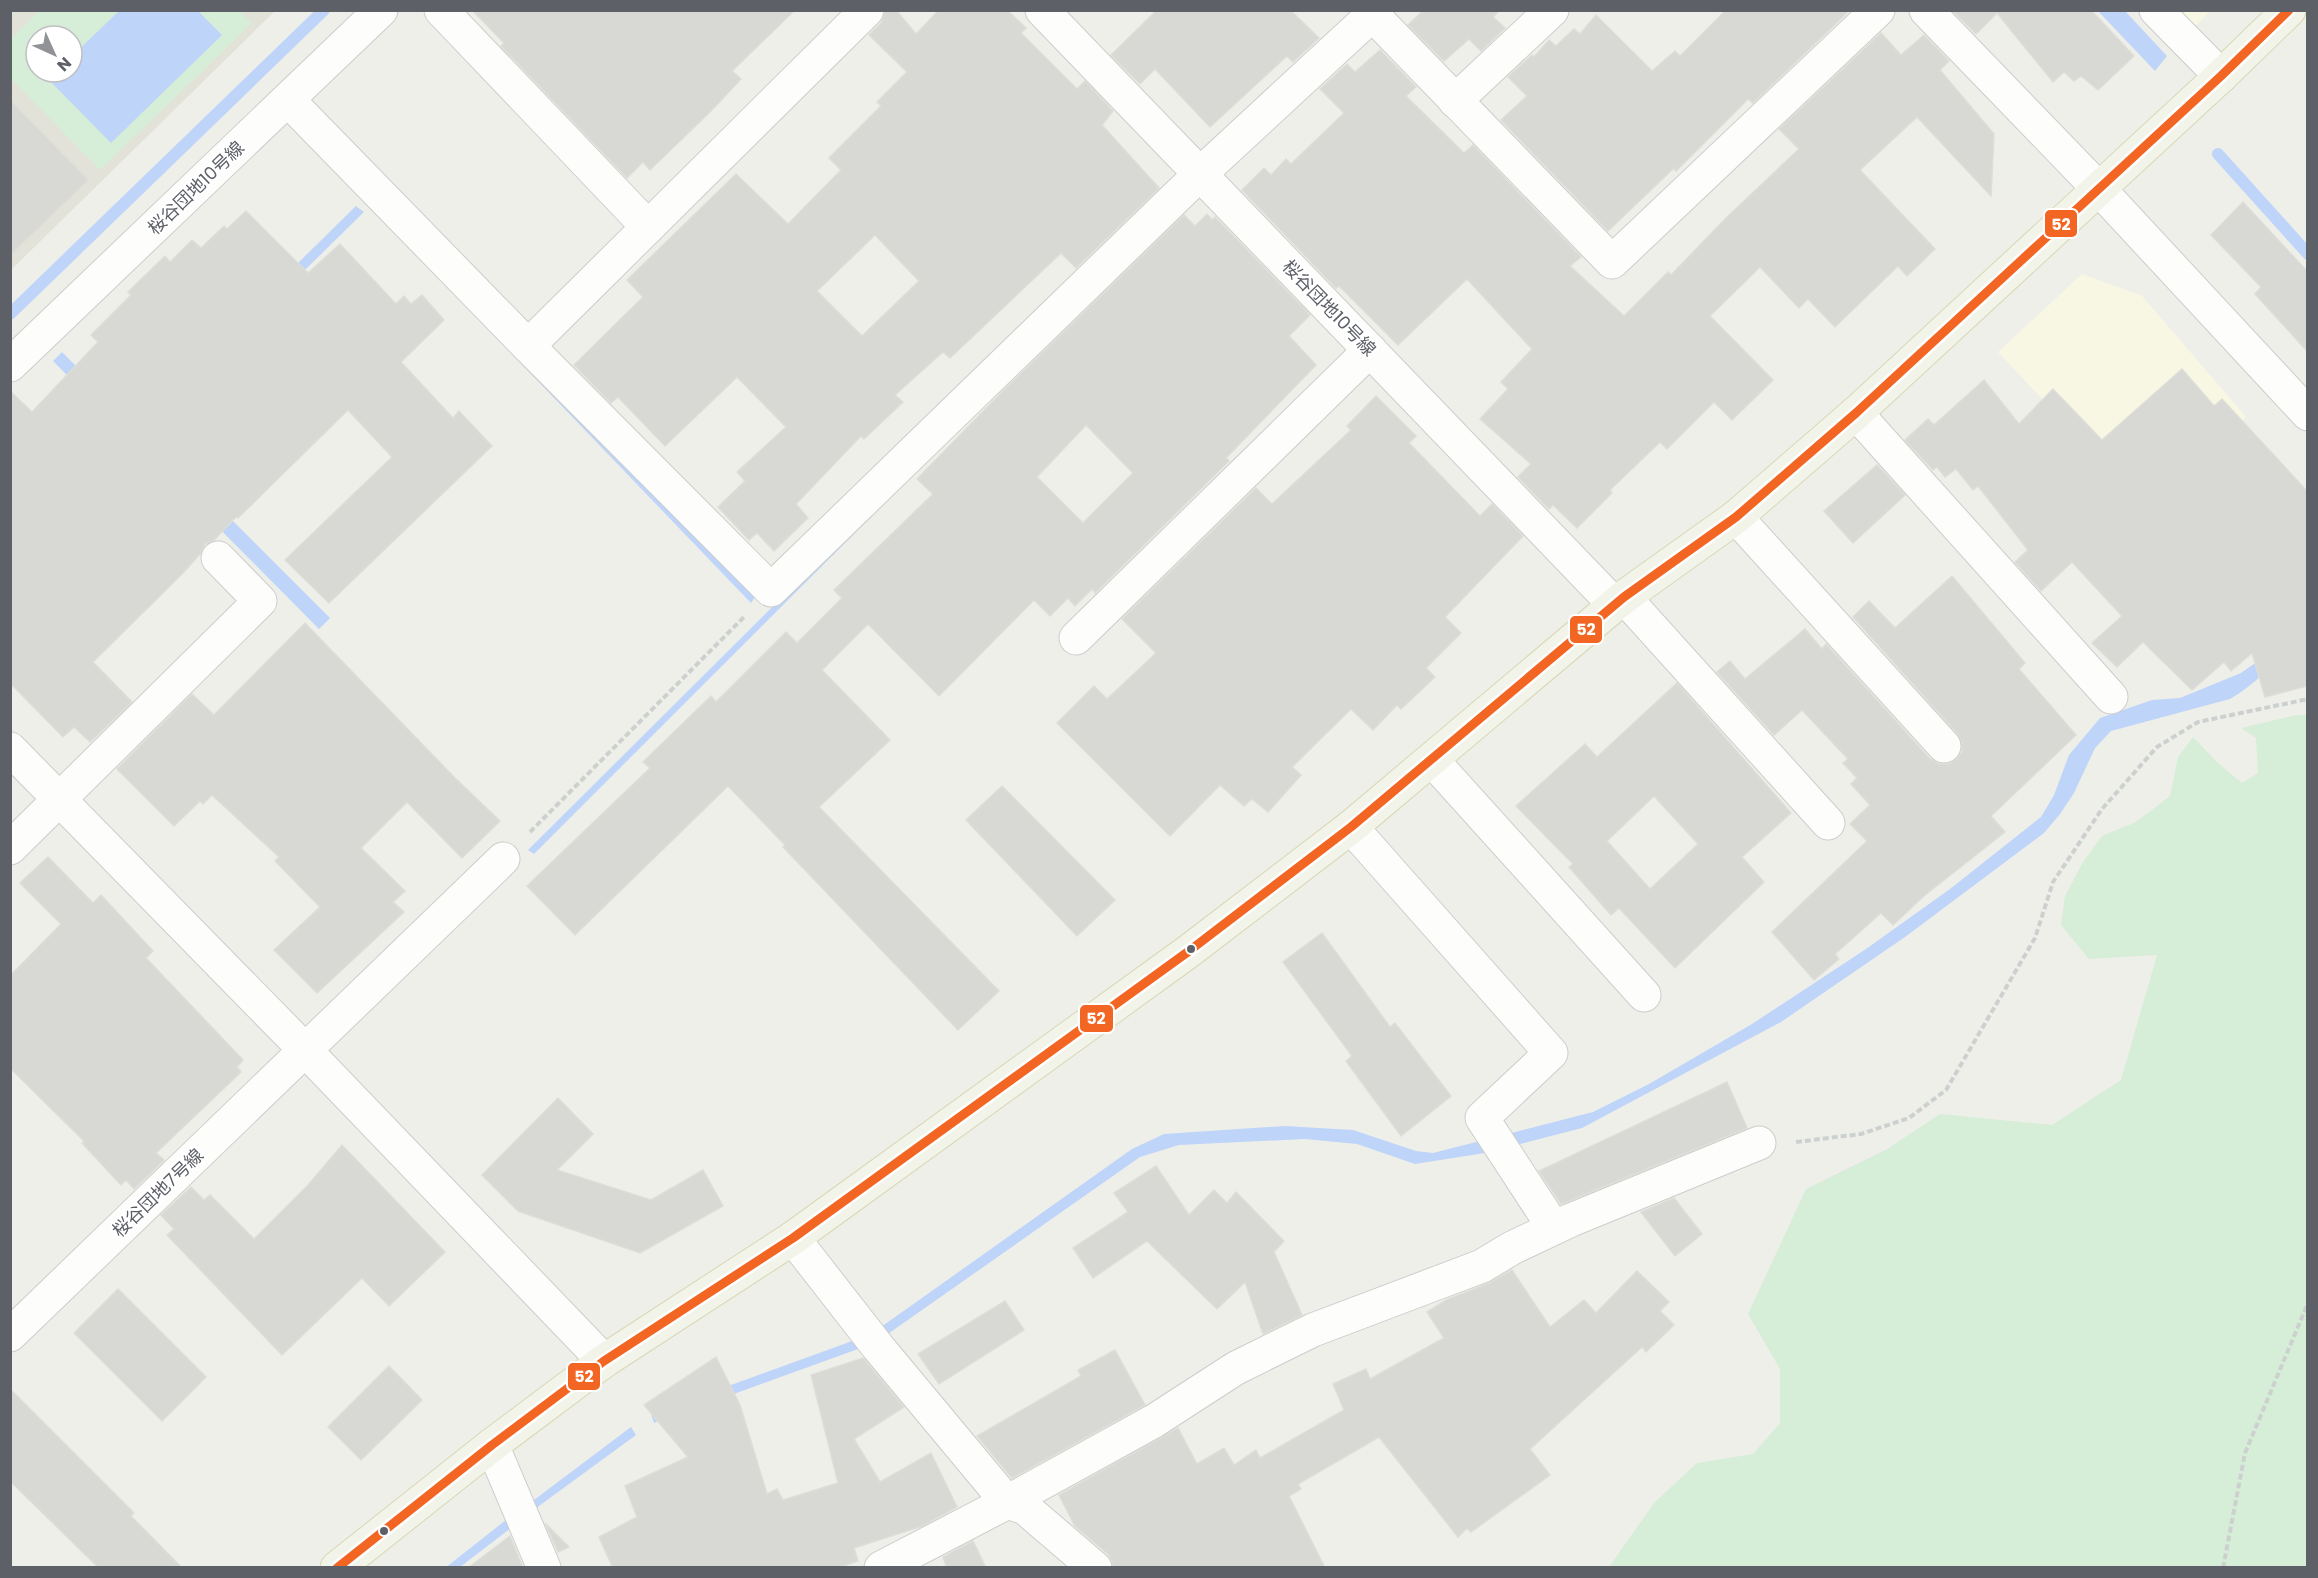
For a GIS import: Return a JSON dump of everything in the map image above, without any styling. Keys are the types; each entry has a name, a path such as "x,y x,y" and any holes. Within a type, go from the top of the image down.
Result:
{"main road":[{"path":"338,1568 492,1445 604,1361 793,1238 1189,951 1351,827 1619,601 1736,517 1856,413 2221,76 2289,10"}],"street":[{"name":"桜谷団地10号線","path":"10,365 381,10"},
{"path":"441,10 648,227"},
{"path":"528,346 867,10"},
{"name":"桜谷団地10号線","path":"1042,10 1370,350 1619,601 1828,823"},
{"path":"1455,101 1552,10"},
{"path":"288,100 771,590 1200,174 1370,13 1612,262 1878,10"},
{"path":"1926,10 2099,189 2307,414"},
{"path":"2156,10 2221,76"},
{"path":"1076,638 1370,350"},
{"path":"1856,413 2111,697"},
{"path":"1736,517 1944,746"},
{"path":"10,848 261,601 218,558"},
{"path":"10,749 306,1051 604,1361"},
{"path":"1432,760 1644,995"},
{"path":"1351,827 1551,1053 1482,1118 1554,1228"},
{"name":"桜谷団地7号線","path":"10,1335 503,860"},
{"path":"881,1568 1154,1421 1236,1368 1313,1330 1482,1266 1512,1248 1554,1228 1759,1143"},
{"path":"793,1238 878,1347 1006,1502 1025,1508 1095,1568"},
{"path":"492,1445 544,1568"}],"path":[{"path":"503,860 771,590"},
{"path":"1759,1143 1805,1142 1861,1134 1909,1118 1946,1090 2035,938 2053,882 2102,809 2138,766 2157,747 2198,722 2307,699"},
{"path":"2223,1568 2245,1453 2307,1303"}],"shaded area":[{"path":"11,11 275,11 11,270"},
{"path":"39,11 240,11 252,23 100,170 11,79 11,39 24,26 24,84 84,84 84,24 26,24"},
{"path":"2170,11 2211,11 2190,31"},
{"path":"2082,274 2142,296 2246,417 2145,508 1998,352"},
{"path":"2297,715 2308,715 2307,1567 1609,1567 1654,1503 1697,1463 1753,1454 1780,1423 1780,1369 1748,1314 1806,1189 1887,1149 1940,1114 2052,1125 2121,1080 2157,955 2089,959 2061,925 2065,896 2083,862 2102,836 2136,822 2170,796 2178,757 2193,737 2219,764 2242,783 2258,773 2256,738 2241,728"}],"water":[{"path":"119,11 198,11 222,35 111,143 53,84 84,84 84,45"},
{"path":"2098,11 2125,11 2167,56 2155,71"},
{"path":"356,206 364,212 142,430 330,618 319,629 53,361 62,352 134,424"},
{"path":"463,295 756,596 751,603 459,299"},
{"path":"901,479 905,483 534,854 528,850"},
{"path":"2307,609 2307,626 2262,675 2230,699 2111,731 2095,748 2074,793 2044,833 1905,937 1781,1022 1582,1128 1485,1153 1415,1164 1357,1144 1305,1139 1179,1145 1140,1157 885,1336 881,1327 1132,1149 1164,1134 1285,1126 1353,1130 1416,1151 1433,1153 1593,1112 1649,1084 1752,1024 1866,949 1950,889 2041,817 2054,795 2069,755 2100,718 2152,700 2180,698 2241,673 2258,661"},
{"path":"855,1340 858,1349 654,1423 651,1414"},
{"path":"631,1427 636,1435 528,1514 522,1509"},
{"path":"511,1516 515,1525 460,1567 445,1568"}],"building":[{"path":"472,10 795,10 732,71 741,79 712,110 650,170 643,162 627,178 501,46 504,43"},
{"path":"886,10 896,10 916,34 939,10 1007,10 1026,28 1021,33 1077,89 1085,81 1113,111 1102,125 1159,188 1076,268 1061,253 950,358 943,352 895,395 903,402 864,439 861,436 796,504 808,518 774,551 757,533 749,540 718,507 745,481 737,472 786,427 737,377 665,446 618,397 611,403 574,365 643,297 627,280 736,174 788,224 841,170 829,158 881,106 877,102 907,72 869,35 881,23","holes":["875,235 919,281 862,336 817,291"]},
{"path":"1157,10 1290,10 1319,38 1293,62 1287,56 1210,127 1155,69 1140,84 1111,55"},
{"path":"1424,10 1500,10 1493,17 1505,28 1481,51 1469,39 1444,61 1408,25"},
{"path":"1726,10 1850,10 1753,103 1748,99 1676,171 1674,168 1608,231 1501,120 1527,96 1508,77 1532,55 1534,57 1549,40 1556,46 1574,29 1580,34 1596,15 1652,71 1675,51 1680,56"},
{"path":"2091,10 2134,56 2098,90 2081,76 2074,81 2064,72 2053,82 1997,13 1976,34 1953,11"},
{"path":"1881,33 1901,55 1924,35 1949,61 1940,70 1994,134 1991,196 1917,117 1860,170 1935,249 1907,276 1898,266 1835,327 1808,299 1799,308 1760,267 1710,316 1773,380 1732,420 1714,402 1667,449 1660,442 1610,490 1612,493 1577,528 1553,505 1549,509 1518,477 1531,464 1480,419 1508,389 1501,382 1532,349 1467,279 1398,345 1339,286 1336,288 1242,190 1264,168 1271,175 1286,159 1291,164 1344,113 1320,89 1347,64 1355,72 1380,50 1416,87 1406,96 1464,153 1473,145 1581,257 1570,266 1624,316 1668,272 1671,275 1725,219 1799,149 1779,129"},
{"path":"10,100 88,180 10,255"},
{"path":"2243,202 2307,271 2307,351 2255,294 2261,287 2211,235"},
{"path":"246,211 308,273 340,244 396,304 404,296 411,304 422,295 444,320 401,362 453,418 459,411 492,446 329,603 285,560 392,457 348,410 238,518 236,517 214,540 205,544 200,554 182,574 93,662 132,702 90,742 74,727 63,737 10,683 10,391 32,412 98,342 91,335 131,295 128,292 165,256 170,262 192,240 201,248 224,226 227,229"},
{"path":"1207,214 1212,220 1215,217 1310,315 1289,336 1316,365 1226,458 1229,461 1095,593 1092,589 1075,606 1068,598 1050,616 1034,600 939,696 868,624 822,670 890,740 819,807 999,991 958,1030 783,847 785,845 728,786 575,935 527,886 650,768 643,762 711,696 716,702 786,632 797,643 842,598 834,590 933,494 917,479 1004,390 1184,215 1195,226","holes":["1086,425 1133,473 1083,523 1037,477"]},
{"path":"2182,369 2214,406 2222,399 2307,491 2307,686 2265,697 2252,653 2231,671 2224,662 2192,690 2143,642 2117,667 2092,643 2122,616 2072,562 2041,591 2015,562 2028,550 1978,486 1973,490 1956,469 1945,477 1937,467 1933,470 1905,440 1928,419 1934,425 1984,380 2019,424 2053,389 2102,440"},
{"path":"1376,396 1416,436 1409,443 1480,516 1492,504 1523,536 1445,617 1461,633 1426,668 1435,677 1401,709 1397,705 1373,730 1351,709 1292,767 1301,775 1268,812 1252,799 1244,806 1220,785 1170,836 1057,723 1094,686 1107,699 1156,653 1122,619 1256,488 1272,504 1351,430 1347,426"},
{"path":"1877,465 1905,495 1853,543 1824,511"},
{"path":"1952,576 2025,663 2019,669 2076,735 1991,816 2005,832 1924,896 1893,925 1881,913 1835,954 1839,959 1814,980 1772,932 1867,841 1850,824 1870,805 1851,784 1857,778 1843,763 1848,759 1802,710 1774,735 1717,672 1730,661 1745,679 1805,629 1822,649 1826,644 1930,759 1939,764 1949,764 1962,752 1962,743 1958,734 1853,617 1869,601 1895,628"},
{"path":"305,623 455,778 500,821 462,858 407,802 361,848 405,891 393,902 404,912 317,993 274,950 320,907 275,861 279,857 212,795 203,804 200,801 174,826 117,769 192,694 214,715"},
{"path":"1677,683 1791,813 1742,857 1764,882 1675,968 1619,908 1611,915 1569,867 1573,864 1516,806 1585,744 1597,757","holes":["1654,796 1698,844 1650,889 1607,841"]},
{"path":"1002,786 1115,900 1077,936 966,820"},
{"path":"48,857 93,903 101,895 153,951 146,958 243,1060 237,1067 241,1072 156,1153 164,1160 134,1189 126,1180 121,1185 82,1143 84,1141 10,1068 10,976 61,924 20,883"},
{"path":"1322,933 1390,1027 1395,1023 1451,1096 1401,1136 1346,1061 1352,1056 1283,962"},
{"path":"1727,1082 1747,1128 1561,1204 1539,1171"},
{"path":"558,1098 593,1134 557,1170 651,1200 703,1170 723,1206 640,1253 518,1211 482,1175"},
{"path":"342,1145 445,1252 389,1306 362,1278 282,1355 167,1235 174,1229 161,1215 191,1187 204,1200 210,1195 254,1239 308,1185"},
{"path":"1156,1166 1189,1215 1214,1190 1227,1203 1236,1192 1284,1241 1274,1252 1302,1315 1263,1334 1245,1282 1217,1309 1147,1241 1093,1278 1073,1248 1128,1212 1114,1193"},
{"path":"1674,1198 1702,1234 1675,1256 1641,1212"},
{"path":"1512,1270 1550,1327 1584,1300 1596,1313 1637,1271 1669,1302 1660,1311 1674,1325 1646,1352 1642,1347 1530,1449 1550,1475 1471,1532 1467,1528 1458,1537 1379,1437 1298,1484 1301,1489 1289,1496 1325,1568 1113,1568 1108,1554 1075,1526 1059,1495 1178,1428 1197,1464 1224,1448 1234,1465 1256,1450 1260,1458 1344,1410 1333,1384 1366,1369 1370,1379 1444,1338 1427,1312 1446,1300 1489,1283"},
{"path":"118,1289 206,1377 162,1421 74,1333"},
{"path":"1005,1301 1024,1330 939,1384 918,1354"},
{"path":"1115,1350 1145,1405 1012,1478 977,1436 1081,1376 1078,1370"},
{"path":"716,1357 740,1405 767,1494 777,1489 783,1500 838,1483 811,1375 863,1358 904,1407 854,1439 880,1482 931,1453 957,1507 922,1526 854,1548 858,1561 837,1568 613,1568 599,1537 637,1517 625,1486 688,1457 644,1405"},
{"path":"389,1366 422,1400 361,1460 328,1427"},
{"path":"10,1389 134,1513 131,1516 182,1568 99,1568 10,1481"},
{"path":"545,1523 569,1547 558,1552"},
{"path":"510,1536 523,1568 468,1568"},
{"path":"973,1541 986,1568 947,1568 943,1557"}],"waterway":[{"path":"10,314 324,10"},
{"path":"2218,154 2308,254"}],"transit line":[{"name":"52","path":"337,1568 492,1445 604,1361 793,1238 1189,951 1351,827 1624,597 1736,517 1856,413 2221,76 2289,10"}]}
